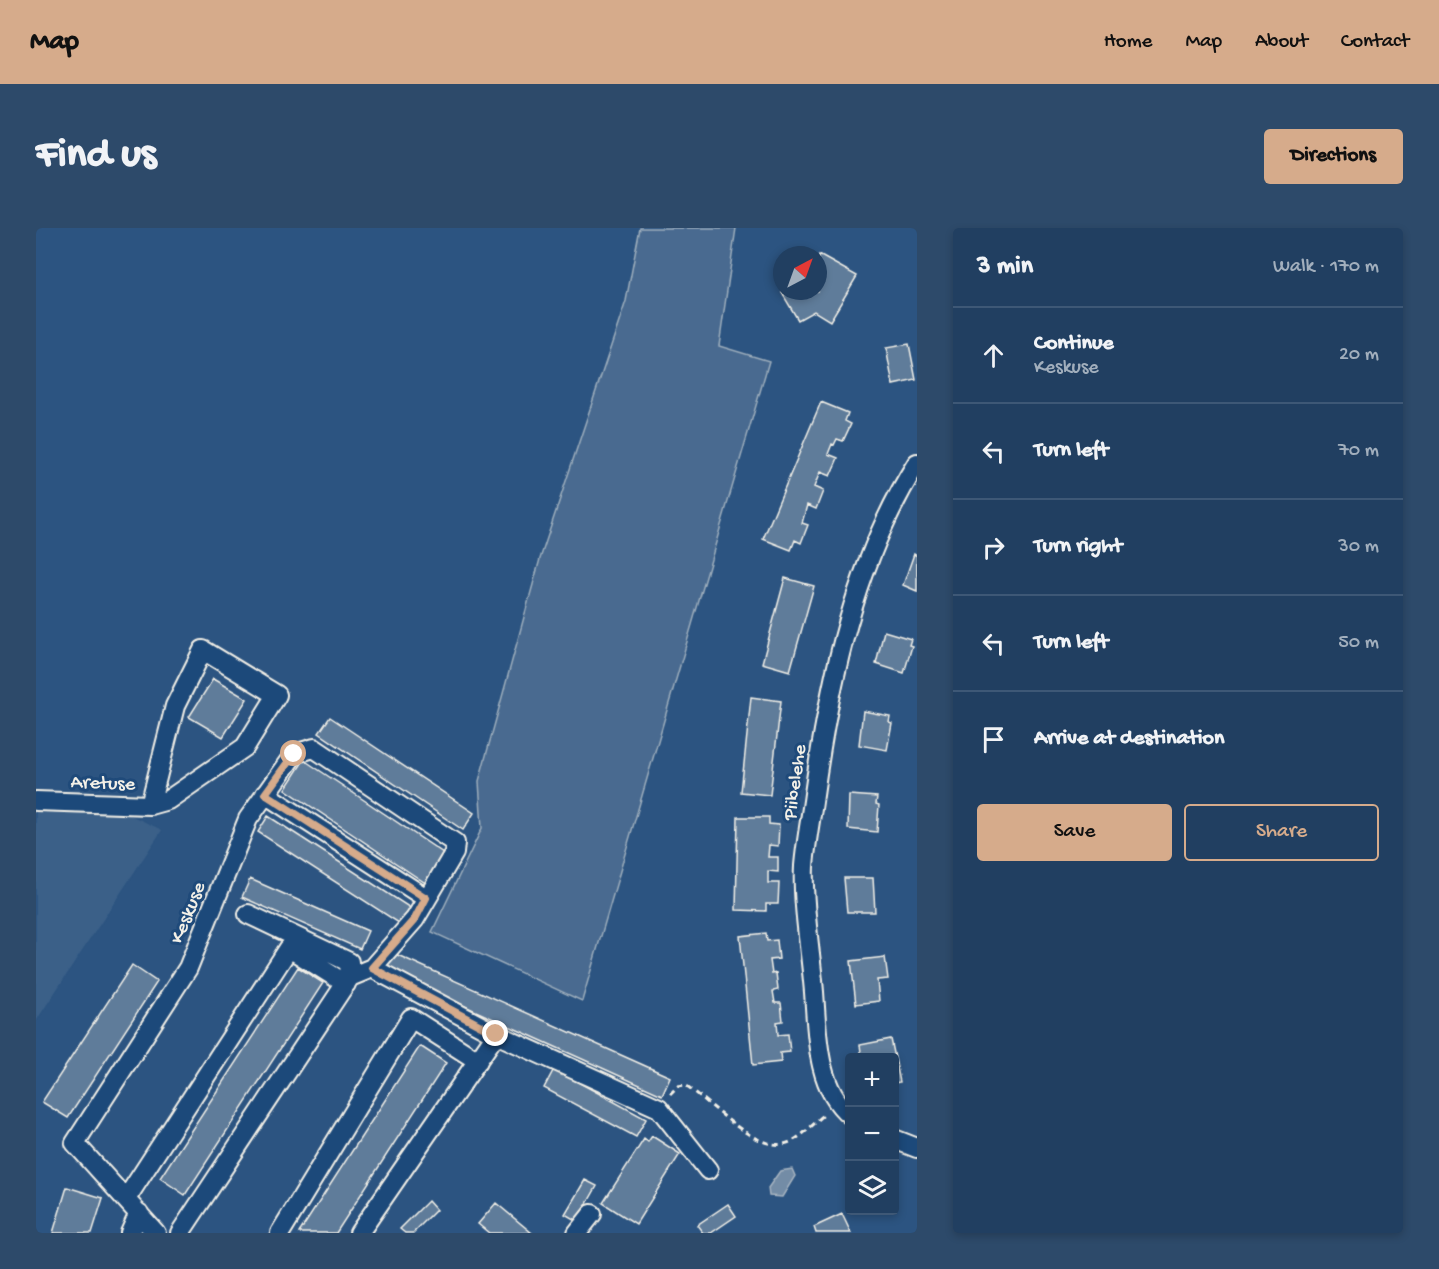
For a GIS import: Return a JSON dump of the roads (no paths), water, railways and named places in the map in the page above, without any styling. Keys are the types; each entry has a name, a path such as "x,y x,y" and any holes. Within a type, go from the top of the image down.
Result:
{"street":[{"name":"Piibelehe","path":"845,1110 830,1086 819,1052 804,867 824,721 858,590 899,492 917,463"},
{"path":"203,650 277,695 245,747 159,803 175,706 203,650"},
{"name":"Keskuse","path":"156,1233 75,1143 188,968 248,819 294,754 314,748 455,843 454,853 434,890 426,898"},
{"path":"180,1233 348,980 372,968 415,919 426,898 265,794"},
{"name":"Aretuse","path":"36,801 159,803"},
{"path":"248,914 349,962 348,980"},
{"path":"130,1233 133,1206 289,948 348,980"},
{"path":"372,968 496,1034 659,1108 708,1170"},
{"path":"280,1233 411,1018 478,1061"},
{"path":"359,1233 496,1034"},
{"path":"899,1141 917,1148"},
{"path":"577,1233 592,1214"}]}
